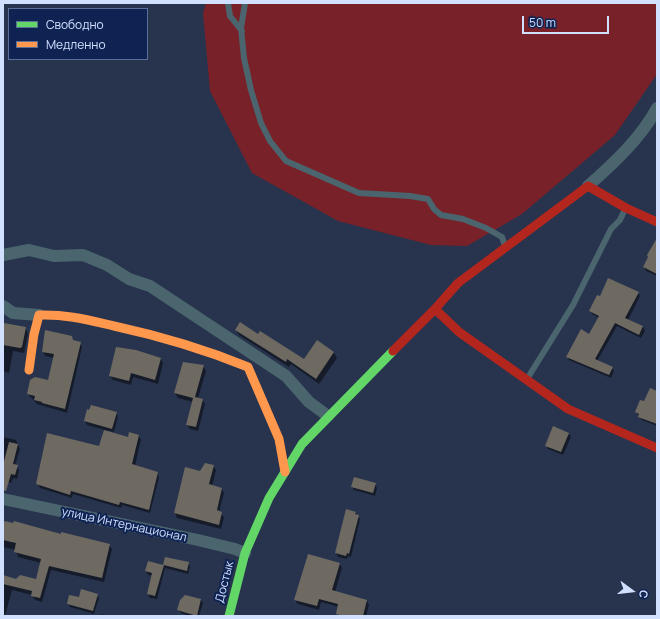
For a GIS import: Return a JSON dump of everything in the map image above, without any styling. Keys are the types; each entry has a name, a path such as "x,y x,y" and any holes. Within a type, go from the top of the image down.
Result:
{"street":[{"path":"657,108 651,119 610,166 588,186 626,208 657,222"},
{"name":"Достык","path":"229,616 245,553 269,498 302,444 458,284 588,186"},
{"path":"4,256 29,250 54,256 83,254 107,265 129,280 150,286 286,376 309,402 328,416"},
{"path":"3,306 13,313 39,315 60,314 184,342 248,367 279,439 285,472"},
{"path":"435,309 458,332 568,409 657,448"},
{"path":"29,370 34,334 39,315"},
{"name":"улица Интернационал","path":"3,499 198,540 245,553"}],"lane":[{"path":"228,3 230,16 242,31"},
{"path":"245,3 242,31 244,58 251,90 261,123 270,141 286,161 359,193 410,196 428,199 434,209 441,215 464,219 486,228 502,237 505,248"},
{"path":"526,380 573,305 611,229 620,220 626,208"}],"shaded area":[{"path":"206,3 657,3 657,74 615,135 522,214 467,246 431,245 338,221 252,173 210,91 203,13"}],"building":[{"path":"657,238 657,274 643,267 648,257 647,255"},
{"path":"608,278 639,292 625,318 643,326 639,335 615,323 595,359 613,367 609,375 566,357 581,329 589,334 599,316 589,311 597,295 600,296"},
{"path":"240,322 258,334 260,331 304,359 317,340 334,352 316,379 287,359 286,362 235,330"},
{"path":"4,323 26,327 22,347 20,348 3,345"},
{"path":"45,330 72,336 73,340 81,342 65,409 34,400 35,396 27,394 30,380 35,377 48,380 54,354 42,352"},
{"path":"116,347 136,350 161,358 155,380 131,373 129,381 109,376"},
{"path":"183,362 204,365 195,397 203,399 196,427 186,425 193,398 174,393"},
{"path":"650,388 657,391 657,424 638,417 639,414 635,412 640,400 644,401"},
{"path":"91,405 117,412 112,429 84,421 87,409 89,410"},
{"path":"553,426 569,433 561,452 545,446"},
{"path":"104,430 128,437 129,432 139,435 132,464 158,472 149,510 120,502 119,505 71,491 70,495 36,484 47,433 99,446"},
{"path":"9,442 18,444 13,464 18,465 15,475 11,474 6,491 3,490 3,465"},
{"path":"205,463 214,465 209,484 222,488 217,510 222,512 219,525 174,513 185,467 200,471"},
{"path":"354,477 376,483 373,493 351,487"},
{"path":"346,509 356,512 355,514 359,515 349,554 347,553 346,556 335,553"},
{"path":"5,521 13,523 14,521 61,534 61,532 110,544 102,578 49,566 40,598 31,596 32,591 3,584 3,575 16,579 20,575 36,579 41,559 14,552 16,543 3,540 3,523"},
{"path":"308,554 340,563 332,590 367,600 363,616 343,616 336,614 338,604 319,599 317,606 294,600"},
{"path":"165,557 189,562 187,571 164,565 155,596 147,594 152,573 145,571 148,561 163,565"},
{"path":"81,589 98,594 93,611 67,604 69,595 79,597"},
{"path":"185,595 201,599 197,616 177,610 180,600"}],"traffic: fast":[{"path":"229,616 245,553 269,498 302,444 393,351"}],"traffic: slow":[{"path":"29,370 34,334 39,315 58,315 77,318 148,334 231,360 248,367 279,439 285,472"}],"traffic: jam":[{"path":"393,351 435,309 458,283 588,186 626,208 657,222"},
{"path":"435,309 459,332 568,409 657,448"}]}
